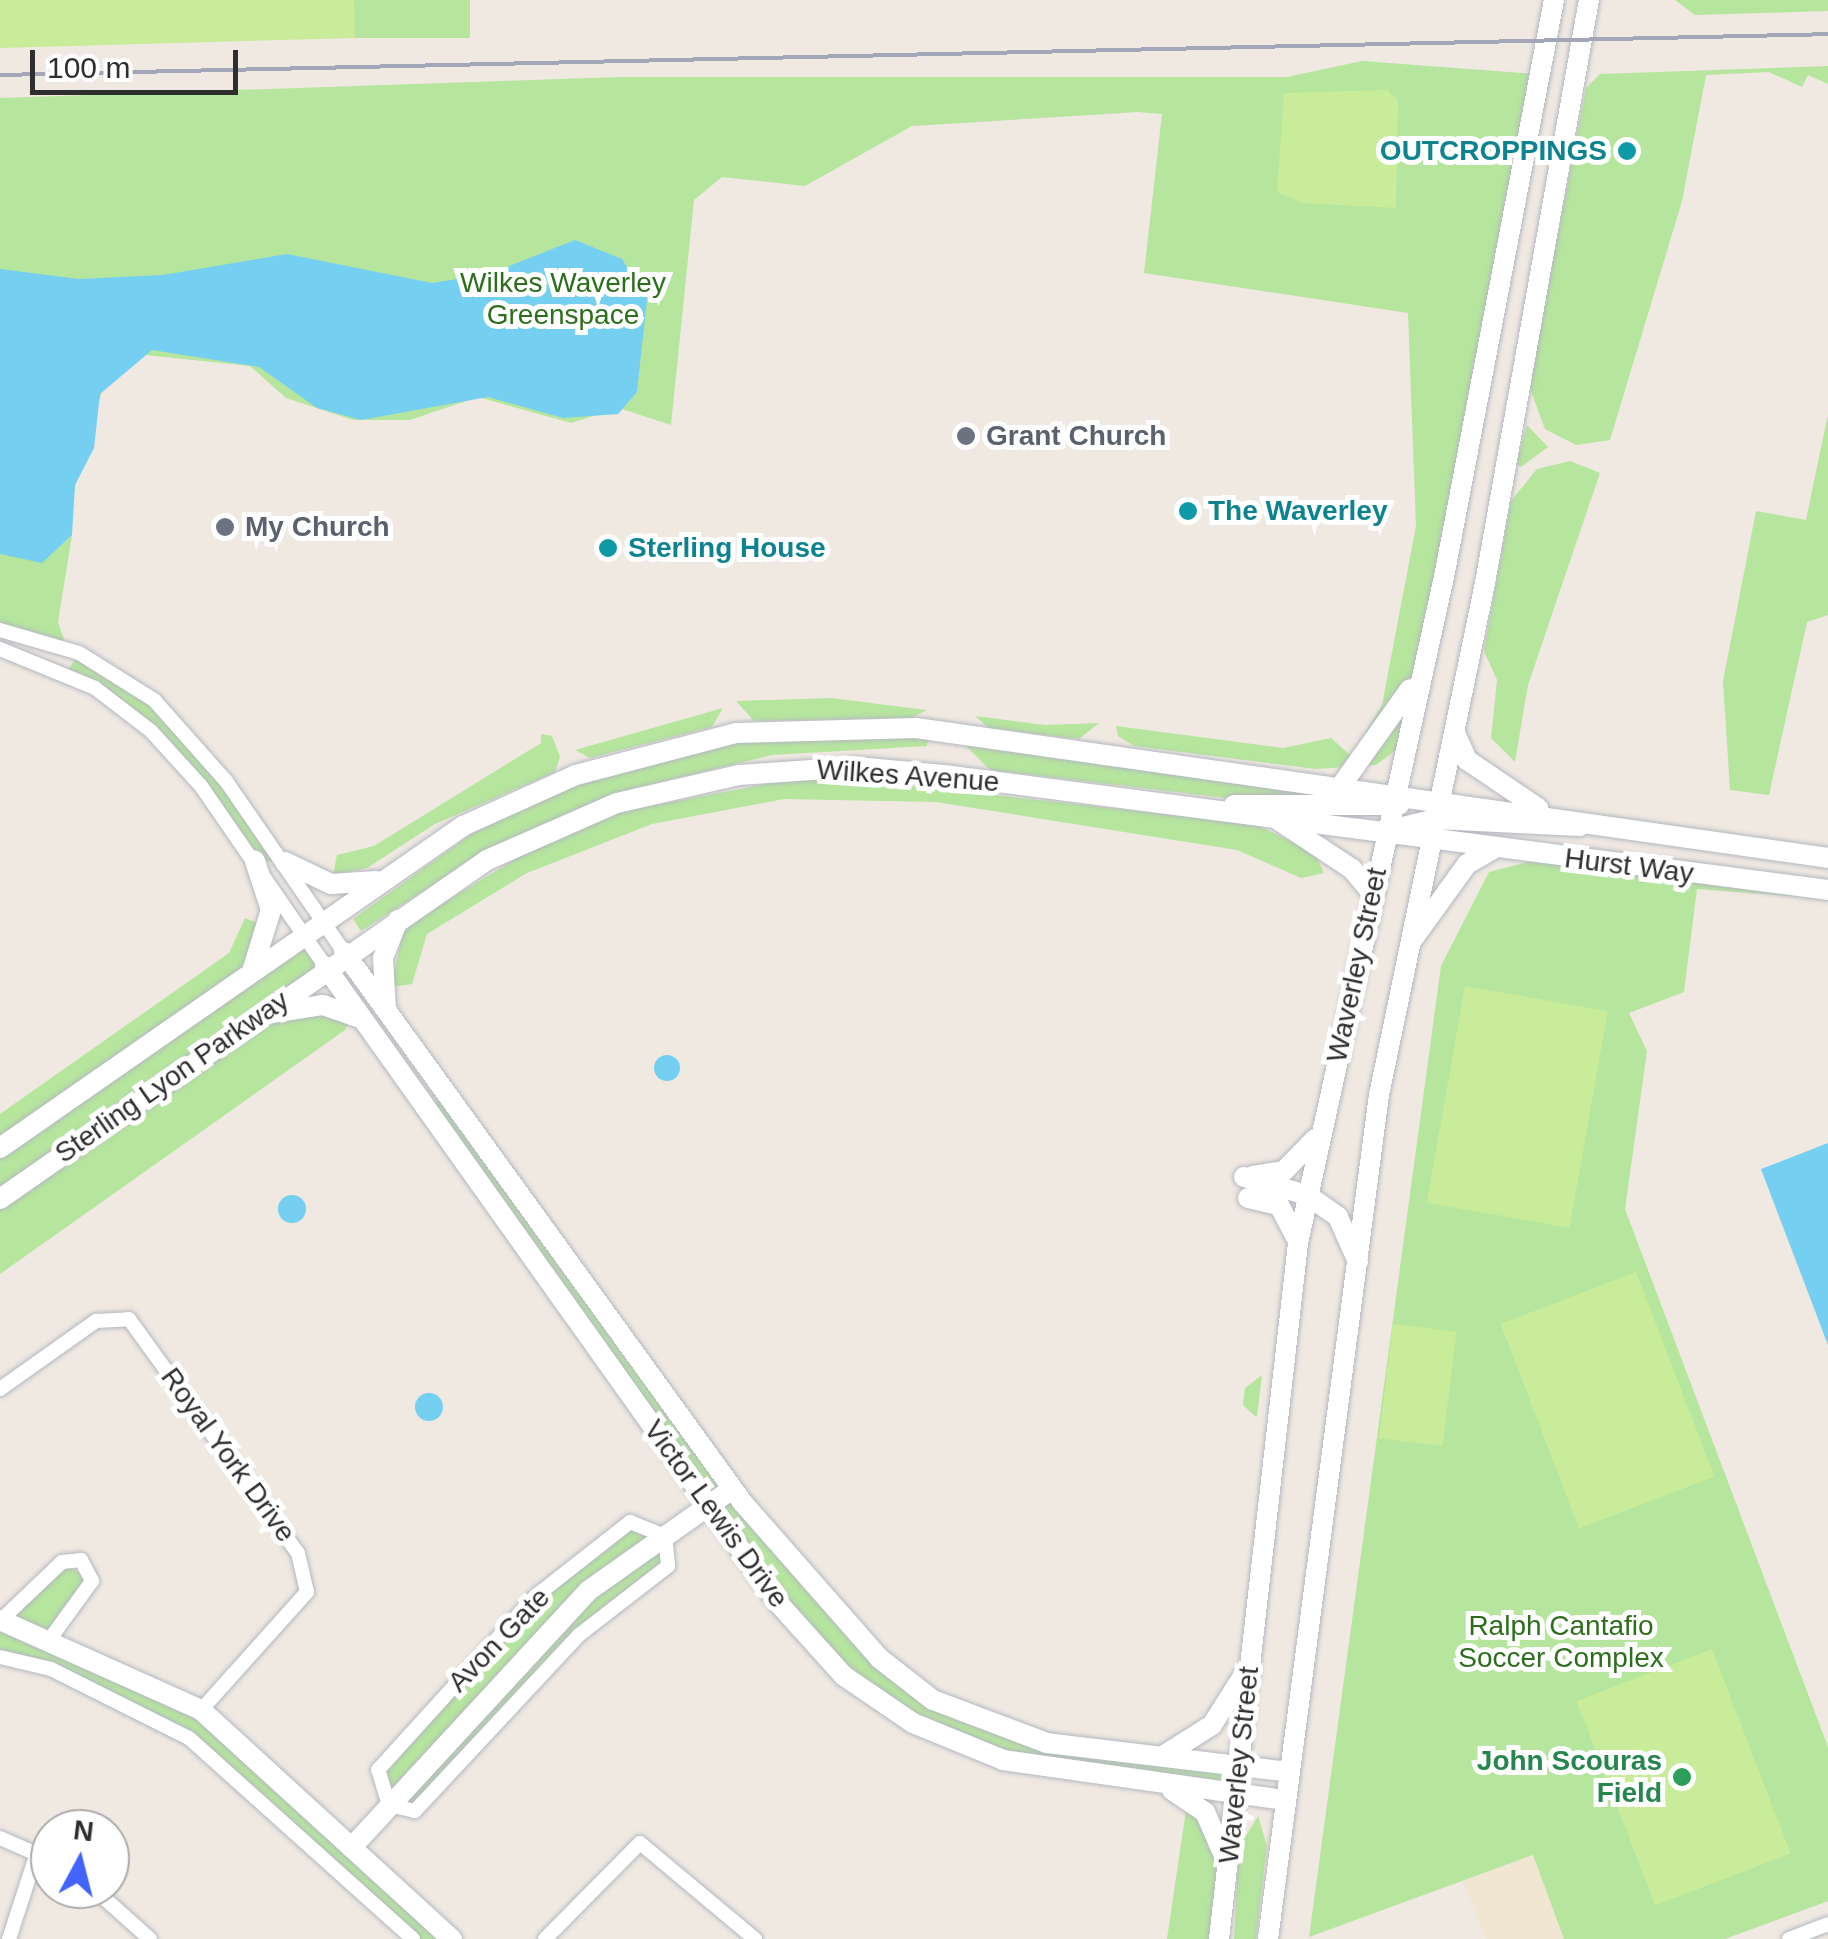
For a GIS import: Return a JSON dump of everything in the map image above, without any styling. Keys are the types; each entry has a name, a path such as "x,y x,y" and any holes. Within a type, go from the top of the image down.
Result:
{"main road":[{"name":"Waverley Street","path":"1219,1939 1298,1243 1374,896 1391,797 1424,666 1554,0"},
{"name":"Waverley Street","path":"1268,1939 1358,1263 1409,944 1454,733 1589,0"},
{"path":"1343,783 1424,666"},
{"name":"Wilkes Avenue","path":"323,922 463,826 576,775 736,733 916,728 1343,783 1391,797 1440,796"},
{"path":"1454,733 1467,760 1544,811"},
{"name":"Wilkes Avenue","path":"344,952 559,825 738,775 856,767 1384,832 1432,829"},
{"name":"Hurst Way","path":"1440,796 1828,858"},
{"path":"1219,809 1259,799 1391,797"},
{"path":"1272,816 1352,869 1374,896"},
{"path":"1432,829 1627,824"},
{"name":"Hurst Way","path":"1432,829 1493,849 1828,890"},
{"path":"1409,944 1467,864 1493,849"},
{"path":"252,969 271,910 255,861"},
{"path":"284,862 330,884 378,881"},
{"path":"260,1015 322,1006 378,1016 383,958 398,920"},
{"name":"Sterling Lyon Parkway","path":"0,1148 323,922"},
{"name":"Sterling Lyon Parkway","path":"0,1199 344,952"},
{"name":"Victor Lewis Drive","path":"344,952 378,1016 709,1506 844,1676 913,1723 1004,1760 1161,1786 1286,1800"},
{"name":"Victor Lewis Drive","path":"325,966 378,1016 732,1489 820,1600 934,1700 1047,1742 1288,1772"},
{"path":"1246,1187 1284,1171 1320,1134"},
{"path":"1246,1187 1307,1195 1338,1217 1358,1263"},
{"path":"1246,1187 1279,1205 1298,1243"},
{"name":"Avon Gate","path":"352,1847 588,1591 732,1489"},
{"path":"0,1620 52,1636 201,1710 452,1939"},
{"path":"1157,1758 1197,1741 1250,1663"},
{"path":"1161,1786 1205,1812 1228,1869"}],"street":[{"path":"0,630 79,654 154,700 284,862 344,952"},
{"path":"0,649 124,708 178,758 255,861 325,966"},
{"name":"Royal York Drive","path":"0,1389 96,1321 129,1319 298,1553 307,1592 201,1710"},
{"name":"Avon Gate","path":"630,1522 665,1536 668,1566 580,1636 414,1810 389,1804 378,1770 536,1596 630,1522"},
{"path":"0,1620 62,1562 81,1560 92,1581 52,1636"},
{"path":"0,1657 85,1683 189,1738 413,1939"},
{"path":"0,1838 30,1851"},
{"path":"546,1939 640,1843 755,1939"},
{"path":"9,1939 30,1890"},
{"path":"116,1909 150,1939"},
{"path":"1789,1939 1828,1924"}],"shaded area":[{"path":"1533,1855 1564,1939 1486,1939 1463,1881"}],"green space":[{"path":"0,0 354,0 355,38 0,48"},
{"path":"354,0 470,0 470,38 354,38"},
{"path":"1675,0 1828,0 1828,11 1695,15"},
{"path":"1362,61 1551,75 1425,702 1399,748 1376,765 1316,769 1134,746 1118,736 1116,726 1283,748 1331,738 1351,756 1382,705 1416,526 1408,313 1144,273 1162,114 1137,112 912,126 805,186 722,177 694,200 671,425 619,408 571,423 478,397 410,420 353,420 286,398 250,366 145,355 102,391 58,548 72,535 58,622 67,649 0,630 0,98 621,77 1287,77"},
{"path":"1828,66 1828,84 1808,75 1802,87 1769,72 1706,75 1682,201 1610,440 1576,445 1545,429 1529,386 1586,88 1600,74"},
{"path":"1387,90 1398,101 1396,208 1302,203 1277,192 1284,93"},
{"path":"1828,414 1828,615 1807,622 1769,795 1730,790 1723,681 1756,511 1806,520"},
{"path":"1527,425 1548,447 1521,467 1516,464"},
{"path":"1570,461 1600,473 1528,685 1515,762 1491,738 1497,680 1484,651 1511,501 1537,469"},
{"path":"79,653 154,700 285,862 255,861 178,758 66,673"},
{"path":"831,698 927,710 911,718 754,721 736,701"},
{"path":"723,708 712,727 590,758 575,750"},
{"path":"975,716 1045,725 1099,723 1079,739 989,728"},
{"path":"541,734 552,736 560,757 555,772 435,824 367,868 333,875 337,855 374,846 541,743"},
{"path":"865,735 928,739 927,746 772,755 631,789 488,850 361,931 353,919 488,822 600,774 749,739"},
{"path":"963,743 1378,797 1376,816 990,770"},
{"path":"814,775 1255,824 1315,853 1324,873 1301,878 1237,850 936,802 784,799 652,824 527,873 427,934 412,984 392,987 403,928 548,839 608,814"},
{"name":"Ralph Cantafio Soccer Complex","path":"1532,861 1828,899 1697,889 1684,992 1629,1013 1647,1051 1625,1209 1828,1747 1828,1901 1725,1939 1564,1939 1533,1855 1309,1937 1441,966 1489,872"},
{"path":"245,918 270,928 254,967 305,933 325,966 262,1013 353,1013 345,1030 0,1274 0,1114 229,953"},
{"path":"1465,986 1608,1011 1570,1228 1427,1203"},
{"path":"450,1091 650,1372 879,1658 992,1725 1238,1767 1235,1794 1003,1760 844,1676 427,1108"},
{"path":"1636,1272 1714,1476 1579,1528 1501,1324"},
{"path":"1393,1324 1457,1332 1443,1446 1379,1438"},
{"path":"1262,1375 1255,1416 1243,1405 1245,1388"},
{"path":"630,1522 647,1522 668,1566 579,1635 415,1811 404,1810 378,1770 536,1596"},
{"path":"62,1562 92,1581 52,1635 201,1710 452,1939 413,1939 189,1737 137,1705 0,1657 0,1620"},
{"name":"John Scouras Field","path":"1712,1649 1790,1853 1655,1905 1577,1701"},
{"path":"1188,1797 1218,1831 1219,1939 1167,1939"},
{"path":"1258,1816 1267,1846 1256,1939 1234,1939 1239,1847"}],"water":[{"name":"Wilkes Waverley Greenspace","path":"575,240 622,259 647,299 637,392 618,414 563,418 488,397 361,420 317,408 259,367 152,350 100,394 94,448 75,485 72,535 42,563 0,554 0,269 79,279 163,275 287,254 432,283 489,274"},
{"path":"667,1055 676,1059 680,1068 676,1077 667,1081 658,1077 654,1068 658,1059"},
{"path":"1828,1143 1828,1345 1761,1169"},
{"path":"292,1195 302,1199 306,1209 302,1219 292,1223 282,1219 278,1209 282,1199"},
{"path":"429,1393 439,1397 443,1407 439,1417 429,1421 419,1417 415,1407 419,1397"}],"railway":[{"path":"0,75 1828,34"}],"place":[{"name":"OUTCROPPINGS","path":"1627,151"},
{"name":"Grant Church","path":"966,436"},
{"name":"The Waverley","path":"1188,511"},
{"name":"My Church","path":"225,527"},
{"name":"Sterling House","path":"608,548"},
{"name":"John Scouras Field","path":"1682,1777"}]}
